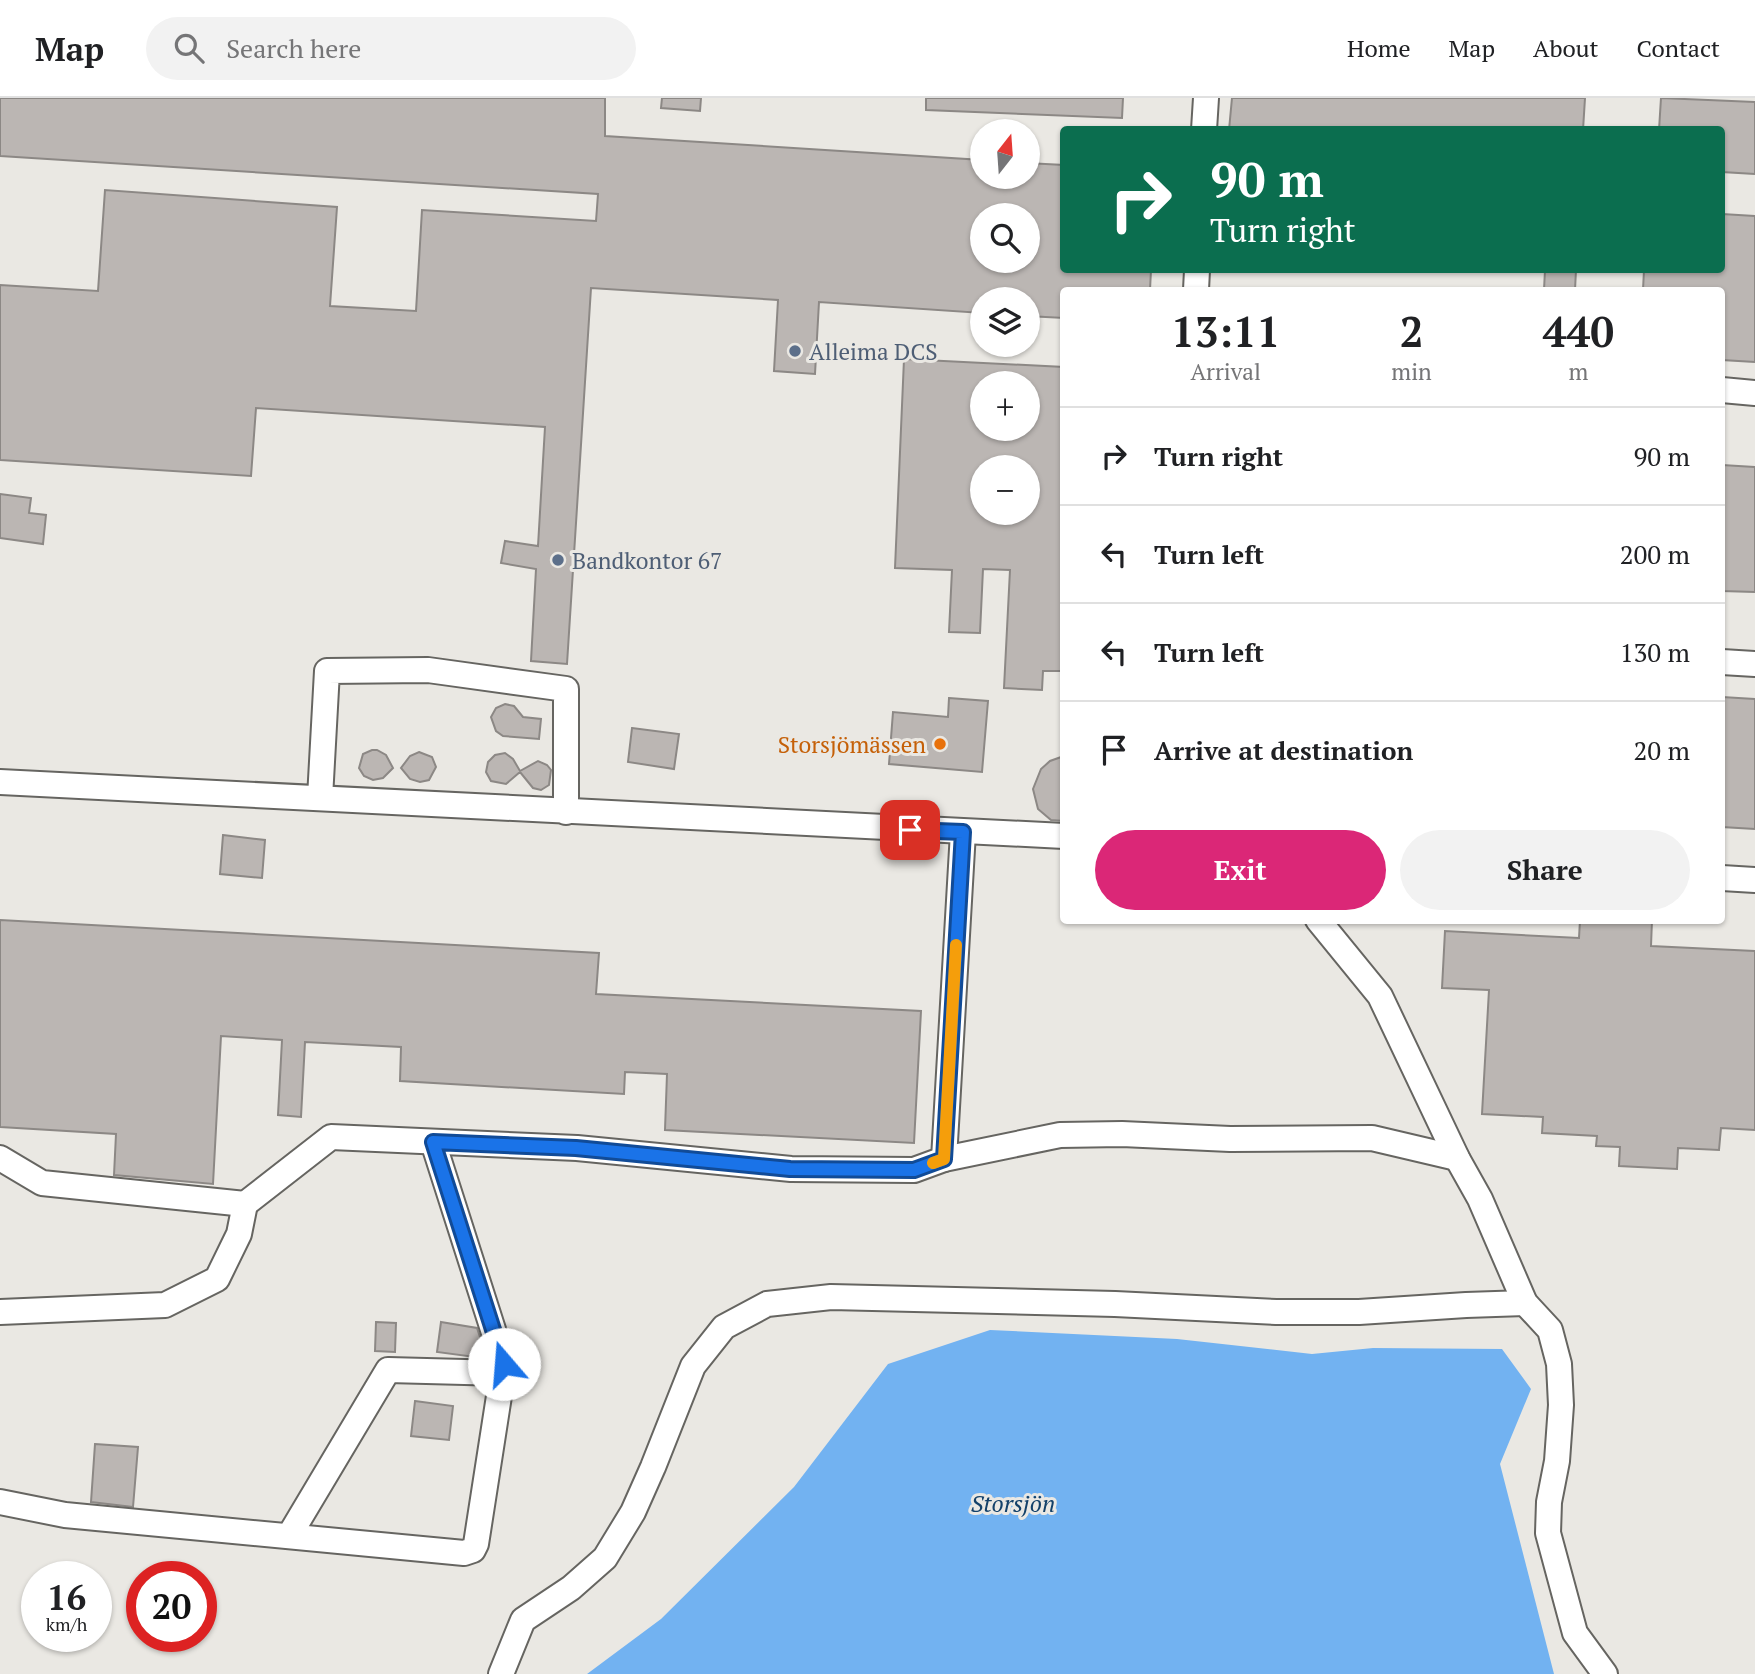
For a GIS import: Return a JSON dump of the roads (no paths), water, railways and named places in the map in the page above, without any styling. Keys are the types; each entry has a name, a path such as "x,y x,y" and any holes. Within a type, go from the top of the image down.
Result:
{"street":[{"path":"1204,126 1206,98"},
{"path":"1725,390 1755,393"},
{"path":"1725,662 1755,664"},
{"path":"320,798 327,671 428,670 566,689 566,812"},
{"path":"0,782 1060,836"},
{"path":"944,1159 963,832"},
{"path":"1725,878 1755,880"},
{"path":"1321,924 1380,996 1457,1158 1485,1210 1525,1303 1550,1330 1559,1364 1561,1405 1557,1461 1549,1502 1548,1533 1575,1633 1605,1674"},
{"path":"0,1311 165,1306 216,1279 239,1234 245,1204 331,1137 576,1148 790,1169 914,1170 944,1159 1060,1135 1109,1134 1230,1139 1372,1138 1457,1158"},
{"path":"0,1502 65,1515 464,1553 473,1550 504,1364 433,1142"},
{"path":"0,1158 42,1183 245,1204"},
{"path":"501,1674 523,1620 570,1588 605,1558 633,1513 693,1366 724,1327 767,1304 844,1297 1115,1304 1276,1312 1359,1312 1525,1303"},
{"path":"289,1536 388,1370 503,1373"}],"water":[{"name":"Storsjön","path":"990,1330 1177,1339 1312,1354 1373,1348 1502,1349 1531,1389 1500,1464 1554,1674 587,1674 661,1619 794,1487 888,1364"}],"place":[{"name":"Alleima DCS","path":"795,351"},
{"name":"Bandkontor 67","path":"558,560"},
{"name":"Storsjömässen","path":"940,744"}]}
